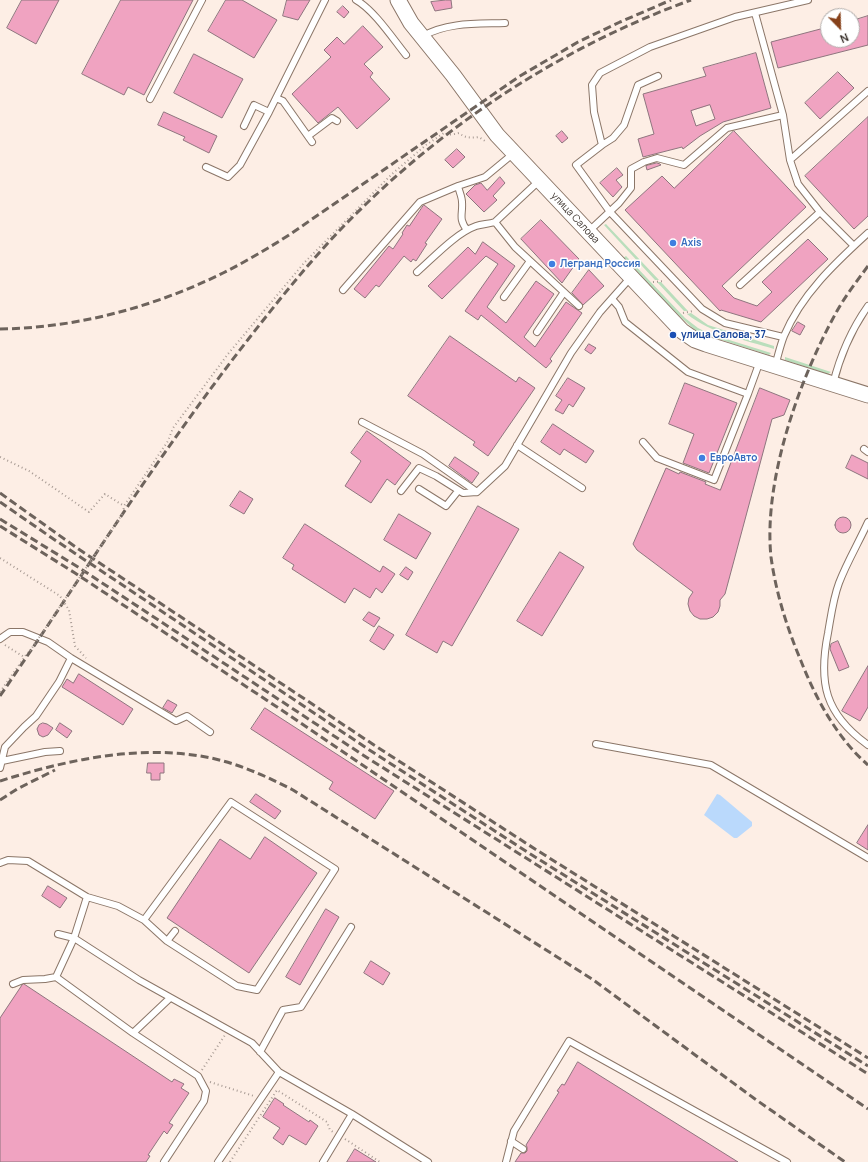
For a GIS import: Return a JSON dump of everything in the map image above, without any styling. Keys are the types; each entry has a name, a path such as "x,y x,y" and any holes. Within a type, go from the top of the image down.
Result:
{"street":[{"name":"улица Салова","path":"398,0 405,13 422,37 457,80 497,135 678,327 689,336 706,344 868,395"}],"lane":[{"path":"150,99 202,0"},
{"path":"206,167 228,177 240,165 269,112 325,0"},
{"path":"356,0 361,3 377,20 406,55"},
{"path":"602,145 594,112 592,85 600,73 650,47 755,12 808,0"},
{"path":"755,12 782,115 790,160 798,184 820,212 854,246"},
{"path":"422,37 441,28 463,25 505,23"},
{"path":"658,76 638,85 624,125 613,138 576,165 610,212 702,309 725,323 783,337"},
{"path":"790,160 868,91"},
{"path":"276,98 283,101 310,139 332,118 337,121"},
{"path":"244,126 254,105 269,112"},
{"path":"588,232 610,212 631,188 631,169 644,162 657,158 684,165 727,128 782,115"},
{"path":"343,290 420,202 458,186 485,177 514,153"},
{"path":"417,272 467,230 495,222 540,180"},
{"path":"458,186 462,201 460,218 467,230"},
{"path":"740,285 820,212"},
{"path":"495,222 515,247 578,306"},
{"path":"775,366 783,337 788,326 811,290 868,233"},
{"path":"504,297 530,261"},
{"path":"401,491 419,468 436,476 463,494 477,492 506,466 571,353 612,299 631,278"},
{"path":"537,332 564,292"},
{"path":"612,299 619,307 625,322 688,372 748,394"},
{"path":"833,384 844,350 857,322 868,306"},
{"path":"643,442 657,458 714,480 760,361"},
{"path":"362,422 423,454 477,492"},
{"path":"517,445 582,488"},
{"path":"419,489 446,506 458,491"},
{"path":"868,522 840,581 833,600 825,644 824,662 824,684 828,699 835,712 851,731 868,745"},
{"path":"0,640 10,632 23,632 48,642 71,658 176,721 187,716 210,732"},
{"path":"0,768 5,747 36,716 55,688 71,658"},
{"path":"596,744 711,765 868,858"},
{"path":"2,761 45,752 60,751"},
{"path":"0,863 8,860 28,861 86,897 118,906 144,920 167,941 237,986 257,990 335,869 231,802 144,920"},
{"path":"56,977 74,938 86,897"},
{"path":"260,1052 283,1010 301,1007 351,927"},
{"path":"167,941 175,931"},
{"path":"58,934 74,938 170,998 199,1012 252,1043 279,1072 352,1114 428,1162"},
{"path":"12,984 23,980 56,977 133,1033 198,1076 205,1086 206,1091 204,1101 164,1162"},
{"path":"133,1033 170,998"},
{"path":"506,1162 514,1131 569,1042 787,1162"},
{"path":"218,1162 279,1072"},
{"path":"323,1162 352,1114"},
{"path":"511,1141 524,1149"}],"path":[{"path":"0,692 24,657 30,651 123,512 124,506 168,441 173,428 228,354 304,264 387,180 426,145 444,133 452,135 459,133 464,137 472,138 479,137 487,142"},
{"path":"0,457 29,470 89,512 105,494 124,506"},
{"path":"0,558 60,596 69,610 75,646 85,656 91,670"},
{"path":"5,645 24,657"},
{"path":"198,1076 228,1029"},
{"path":"230,1162 277,1090 327,1122 330,1130 380,1162"}],"green space":[{"path":"606,224 659,280 655,280 604,225"},
{"path":"626,256 685,318 698,328 710,334 771,353 769,355 696,331 676,313 623,258"},
{"path":"657,282 661,282 688,311 684,311"},
{"path":"691,313 708,325 774,346 774,349 717,331 696,321 687,314"},
{"path":"785,357 831,372 828,374 785,360"}],"water":[{"path":"717,794 752,822 752,826 737,838 734,838 704,815"}],"building":[{"path":"22,0 59,0 36,44 7,28"},
{"path":"121,0 193,0 144,95 128,87 124,95 82,74"},
{"path":"226,0 242,0 277,20 254,58 208,31"},
{"path":"287,0 310,0 298,20 283,16"},
{"path":"451,0 452,8 435,11 431,2"},
{"path":"343,6 349,12 344,18 337,12"},
{"path":"868,16 868,45 860,47 860,18"},
{"path":"363,26 383,47 364,64 373,73 370,77 390,99 357,129 338,107 318,123 292,94 331,57 324,50 337,37 344,44"},
{"path":"820,29 820,48 856,48 778,68 771,42"},
{"path":"756,53 771,108 723,122 700,136 683,149 682,147 643,157 638,139 654,134 643,94 706,76 703,68","holes":["710,105 715,119 696,126 691,111"]},
{"path":"194,54 243,79 222,118 174,93"},
{"path":"838,72 854,88 820,119 805,103"},
{"path":"164,112 217,136 209,153 183,140 185,137 158,125"},
{"path":"868,117 868,216 854,229 805,176"},
{"path":"562,131 568,138 562,143 556,136"},
{"path":"734,131 806,207 722,286 734,298 757,306 772,292 762,282 808,239 828,259 761,322 721,310 720,311 625,210 662,176 674,188"},
{"path":"457,149 465,157 453,168 445,160"},
{"path":"657,163 661,165 647,170 646,166"},
{"path":"617,168 623,175 616,180 622,187 613,197 600,183"},
{"path":"500,177 505,183 493,196 497,200 484,212 466,194 475,185 481,183 487,190"},
{"path":"424,205 442,219 425,243 427,244 416,261 413,259 411,262 404,256 379,287 376,285 365,298 354,289 389,246 393,249 407,225 409,226"},
{"path":"541,220 579,259 562,283 521,239"},
{"path":"483,242 515,266 487,307 506,323 536,281 554,294 524,337 535,347 566,302 582,313 550,359 552,361 546,368 481,315 478,320 465,311 498,264 486,256 442,299 428,286 468,247 475,254"},
{"path":"589,270 604,286 583,305 572,293"},
{"path":"798,322 805,326 800,335 792,331"},
{"path":"450,336 516,382 519,377 535,388 488,456 473,445 475,442 408,396"},
{"path":"589,344 596,348 591,354 585,350"},
{"path":"568,378 585,388 573,407 569,404 563,414 555,410 562,400 556,396"},
{"path":"685,383 737,403 709,473 683,463 694,434 669,424"},
{"path":"760,388 790,400 784,415 772,419 725,594 720,600 718,612 713,617 700,619 694,616 690,611 688,604 689,598 693,592 637,550 633,544 666,468 679,474 680,472 706,482 705,484 720,490"},
{"path":"553,424 594,451 586,463 564,449 560,455 541,442"},
{"path":"367,431 411,463 395,485 387,479 371,503 345,486 361,461 351,453"},
{"path":"852,455 868,463 868,479 846,468"},
{"path":"455,457 479,473 472,483 449,466"},
{"path":"240,491 253,499 244,514 230,506"},
{"path":"478,506 519,529 452,646 443,641 437,653 406,635"},
{"path":"399,514 431,533 416,559 384,540"},
{"path":"843,517 850,522 851,525 846,532 843,533 836,528 835,525 840,518"},
{"path":"305,524 380,572 383,566 395,574 382,593 376,588 370,598 354,588 345,603 292,569 294,565 283,558"},
{"path":"560,552 584,567 542,636 517,621"},
{"path":"406,567 413,572 408,580 400,575"},
{"path":"369,612 380,618 374,627 363,620"},
{"path":"379,626 394,635 384,650 370,641"},
{"path":"838,641 849,667 839,671 830,649 831,644"},
{"path":"868,666 868,707 860,721 842,711"},
{"path":"79,674 133,709 123,725 62,687 67,679 73,683"},
{"path":"168,700 177,705 172,713 163,708"},
{"path":"265,708 394,791 375,819 329,789 333,782 251,729"},
{"path":"43,723 53,728 48,735 43,737 39,735 37,729 39,725"},
{"path":"60,723 72,731 67,738 56,730"},
{"path":"148,763 164,763 164,773 160,773 160,780 151,780 151,773 147,773"},
{"path":"256,794 281,811 275,819 250,802"},
{"path":"868,825 868,850 857,843"},
{"path":"265,837 317,873 249,973 167,918 220,839 250,859"},
{"path":"48,886 67,898 60,908 42,896"},
{"path":"326,909 339,917 300,985 286,977"},
{"path":"371,961 390,973 383,985 364,973"},
{"path":"24,984 172,1082 174,1079 184,1084 181,1088 189,1093 169,1123 173,1125 167,1134 164,1131 148,1155 150,1156 146,1162 0,1162 0,1018"},
{"path":"578,1062 738,1162 515,1162 521,1153 525,1153 527,1151 526,1145 559,1092 557,1091 562,1084 564,1085"},
{"path":"275,1098 309,1122 310,1120 318,1126 306,1145 289,1135 283,1145 273,1138 280,1128 263,1117"},
{"path":"355,1149 376,1162 347,1162"}],"railway":[{"path":"0,329 58,325 114,313 170,296 223,273 289,235 520,76 578,42 671,0"},
{"path":"0,696 122,514 217,380 291,286 349,220 401,172 438,141 477,112 518,85 559,60 602,38 691,0"},
{"path":"868,266 837,311 810,366 787,430 773,495 770,527 771,557 779,597 791,636 801,661 813,689 828,717 847,743 868,765"},
{"path":"0,493 77,548 374,745 535,849 868,1058"},
{"path":"0,502 371,751 532,855 868,1066"},
{"path":"0,519 78,567 366,757 868,1074"},
{"path":"0,526 75,573 280,709 868,1109"},
{"path":"0,781 74,761 150,752 175,753 212,758 248,769 271,779 293,790 592,979 755,1099 845,1162"},
{"path":"0,800 17,789 55,770"}],"place":[{"name":"Axis","path":"673,243"},
{"name":"Легранд Россия","path":"552,264"},
{"name":"улица Салова, 37","path":"673,335"},
{"name":"ЕвроАвто","path":"702,458"}]}
